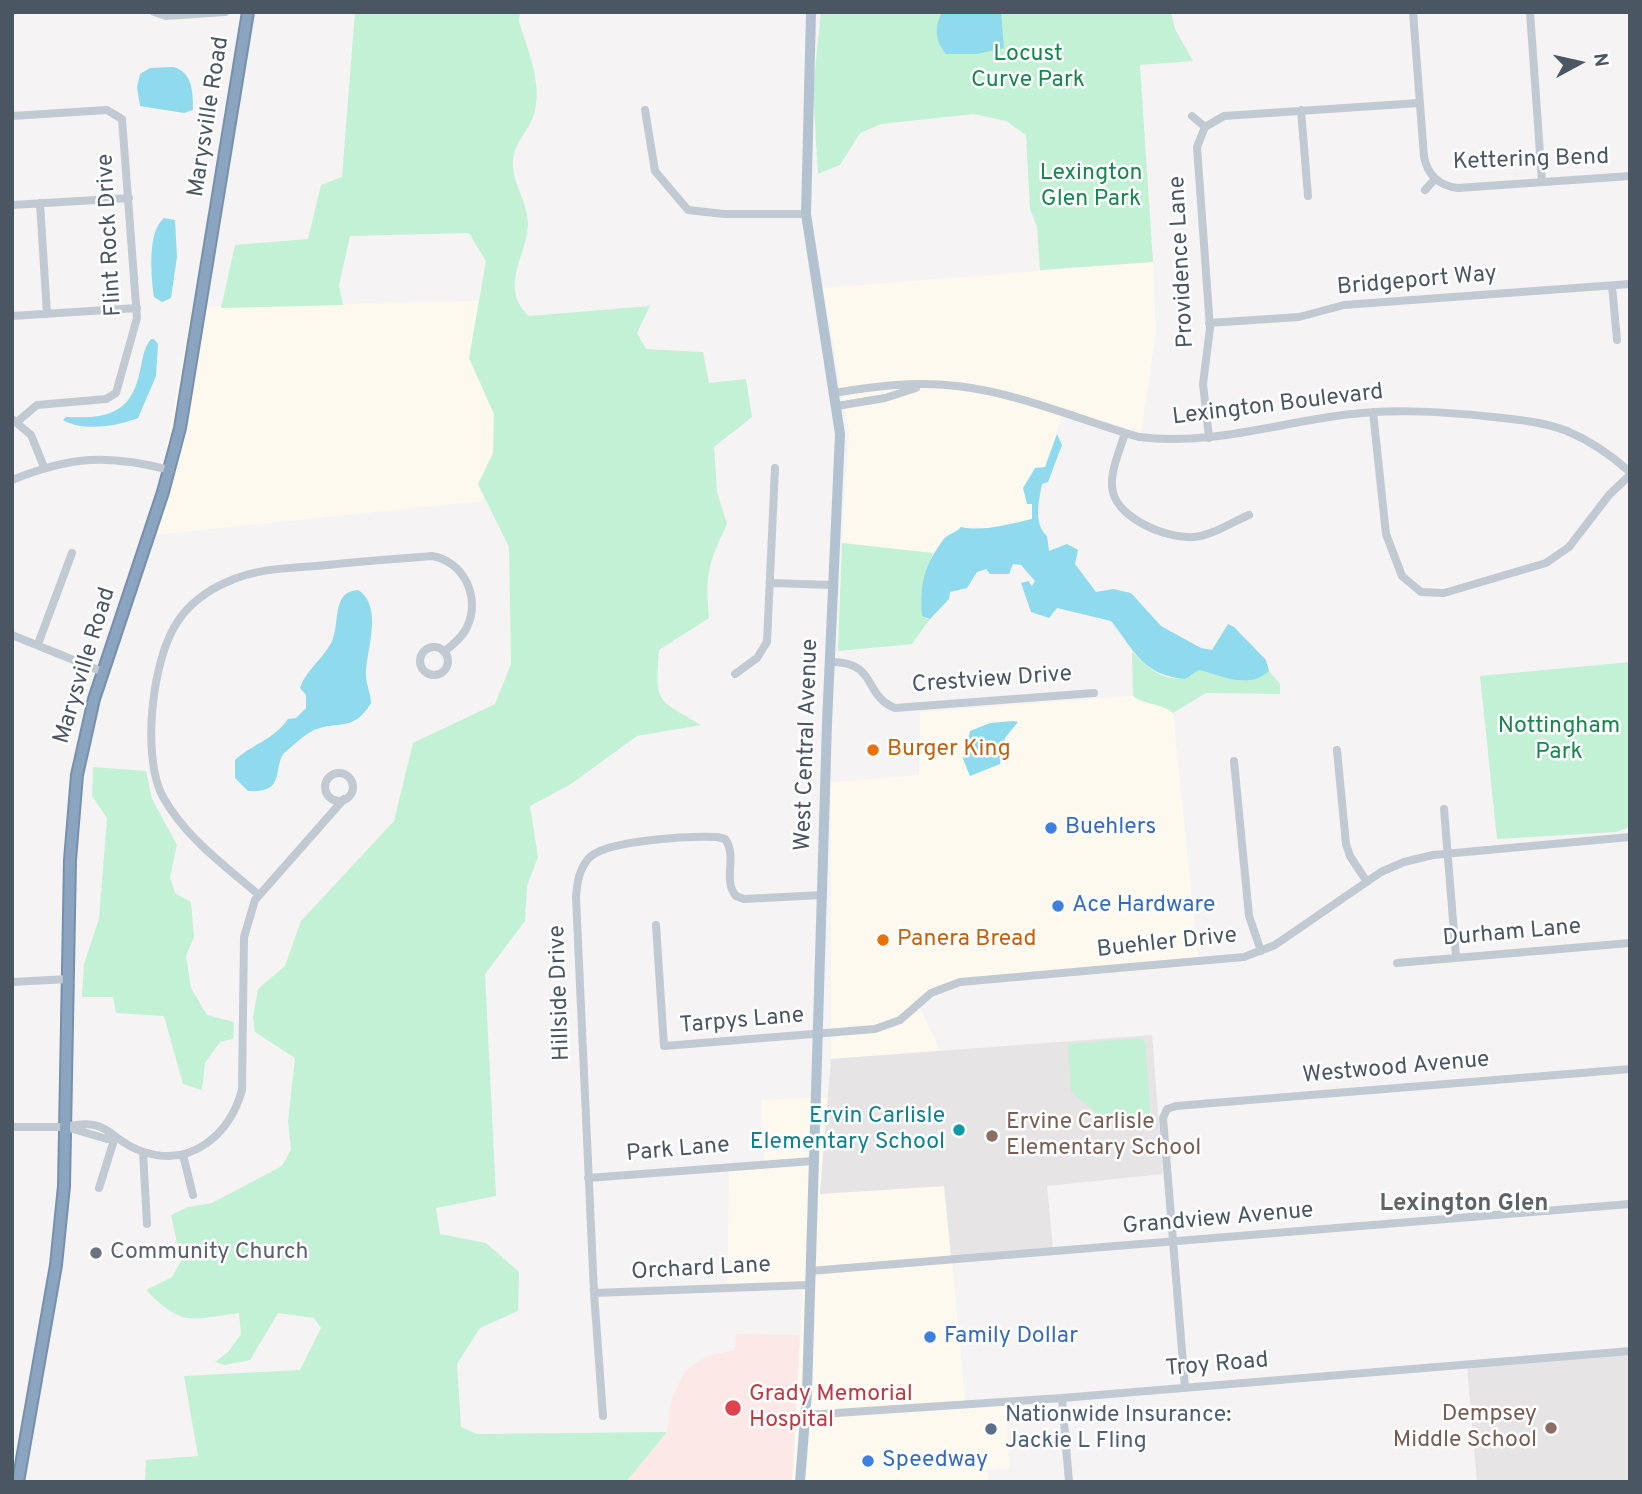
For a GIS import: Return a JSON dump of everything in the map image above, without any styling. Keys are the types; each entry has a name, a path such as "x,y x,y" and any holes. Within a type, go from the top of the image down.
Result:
{"highway":[{"name":"Marysville Road","path":"18,1482 58,1249 66,1127 75,793 88,720 170,470 194,354 248,12"}],"main road":[{"name":"West Central Avenue","path":"800,1482 806,1415 832,585 840,434 806,214 811,12"}],"street":[{"path":"154,12 166,16 225,12"},
{"name":"Kettering Bend","path":"1413,12 1424,157 1435,178 1458,188 1630,176"},
{"path":"1530,12 1542,182"},
{"path":"1192,116 1205,127 1224,116 1419,103"},
{"name":"Flint Rock Drive","path":"12,116 107,110 118,114 124,124 137,309 135,329 116,393 106,399 37,405 15,420"},
{"path":"645,110 655,171 688,209 705,213 806,214"},
{"path":"1301,110 1308,196"},
{"name":"Providence Lane","path":"1205,127 1199,137 1197,156 1209,323 1203,397 1209,438"},
{"name":"Kettering Bend","path":"1425,190 1435,178"},
{"path":"12,205 129,198"},
{"path":"40,203 47,314"},
{"name":"Bridgeport Way","path":"1209,323 1299,317 1344,305 1630,284"},
{"path":"1612,286 1617,340"},
{"path":"12,316 137,309"},
{"name":"Lexington Boulevard","path":"834,393 883,385 974,388 1125,433 1162,440 1209,438 1373,411 1425,411 1546,424 1589,442 1630,473"},
{"name":"Lexington Boulevard","path":"837,406 885,398 923,386"},
{"path":"1373,411 1386,534 1402,576 1421,592 1444,593 1546,563 1569,547 1604,501 1630,473"},
{"path":"15,420 31,435 44,467"},
{"path":"1125,433 1112,486 1115,500 1127,516 1152,527 1192,538 1249,515"},
{"path":"12,480 44,467 101,458 138,461 170,470"},
{"path":"734,674 757,658 767,642 775,468"},
{"path":"38,645 72,553"},
{"path":"259,895 204,849 181,825 157,784 152,744 156,691 167,640 178,620 211,590 262,570 432,556 452,563 465,578 471,596 472,614 468,626 444,652"},
{"path":"771,583 832,585"},
{"path":"12,635 103,672"},
{"name":"Crestview Drive","path":"830,662 845,662 857,667 884,702 895,708 1094,693"},
{"path":"1337,750 1346,844 1350,856 1367,882"},
{"path":"1234,761 1249,916 1261,951"},
{"path":"12,1127 66,1127 84,1123 109,1129 115,1137 143,1152 183,1155 206,1146 224,1130 236,1112 242,1090 244,937 248,918 259,895 344,800"},
{"path":"1444,809 1456,957"},
{"name":"Hillside Drive","path":"603,1416 588,1178 576,897 577,884 585,863 608,848 717,837 725,839 730,848 730,884 736,896 744,899 822,895"},
{"name":"Buehler Drive","path":"820,1034 884,1027 903,1017 931,993 960,982 1224,960 1261,951 1289,936 1367,882 1404,862 1448,854 1630,837"},
{"name":"Tarpys Lane","path":"656,925 664,1046 820,1034"},
{"name":"Durham Lane","path":"1396,963 1630,943"},
{"path":"12,982 68,979"},
{"name":"Westwood Avenue","path":"1174,1242 1163,1118 1167,1109 1176,1105 1630,1069"},
{"path":"99,1188 115,1137"},
{"path":"143,1152 147,1223"},
{"path":"183,1155 193,1195"},
{"name":"Park Lane","path":"588,1178 813,1161"},
{"name":"Grandview Avenue","path":"810,1271 1630,1205"},
{"path":"1174,1242 1185,1388"},
{"name":"Orchard Lane","path":"594,1293 809,1285"},
{"name":"Troy Road","path":"806,1415 1062,1398 1630,1352"},
{"path":"1062,1398 1069,1482"}],"shaded area":[{"path":"1153,262 1156,332 1141,432 1064,410 1032,504 1032,519 985,530 975,526 965,528 944,539 933,553 842,543 849,432 823,288"},
{"path":"480,301 469,358 494,414 493,453 478,484 484,501 143,536 160,482 192,307"},
{"path":"1133,696 1143,703 1164,705 1173,713 1199,966 960,985 940,992 920,1007 940,1051 831,1059 831,782 919,775 920,712"},
{"name":"Ervine Carlisle Elementary School","path":"1152,1035 1163,1174 1047,1186 1053,1249 951,1256 944,1186 820,1194 831,1059"},
{"path":"828,1097 820,1194 945,1186 966,1408 1005,1405 1010,1468 987,1471 988,1482 792,1482 803,1289 727,1291 729,1171 765,1168 761,1100"},
{"name":"Grady Memorial Hospital","path":"736,1334 800,1335 792,1482 626,1482 667,1432 671,1400 685,1371 707,1356 735,1350"},
{"name":"Dempsey Middle School","path":"1630,1353 1630,1482 1477,1482 1467,1366"}],"green space":[{"path":"355,12 520,12 519,21 535,76 537,99 531,122 514,152 513,159 514,174 527,215 528,228 515,279 519,304 529,316 650,306 637,333 646,349 703,352 709,383 746,379 752,417 714,447 717,492 727,524 709,570 709,618 659,650 658,681 662,698 701,725 637,736 571,784 530,806 538,857 527,886 525,921 485,974 496,1196 436,1208 440,1234 486,1243 519,1272 518,1311 480,1328 457,1364 461,1427 477,1434 667,1432 626,1482 145,1482 146,1460 198,1456 184,1376 300,1370 321,1328 314,1318 278,1313 250,1360 225,1365 215,1362 228,1352 241,1334 239,1313 198,1318 179,1316 146,1290 172,1277 181,1261 171,1215 188,1207 212,1203 282,1166 291,1150 288,1121 295,1058 255,1032 253,1018 258,989 285,966 301,921 394,821 413,743 495,704 511,664 509,547 478,484 493,453 494,414 469,358 486,261 469,233 350,236 339,285 343,305 221,308 235,245 308,239 321,185 342,177"},
{"name":"Locust Curve Park","path":"821,12 1171,12 1175,29 1193,61 1140,65 1153,262 1040,270 1037,227 1030,209 1026,135 1006,121 974,114 881,124 860,133 840,165 818,174 813,90"},
{"path":"842,543 933,553 925,574 926,619 930,619 912,644 838,651"},
{"path":"1132,652 1147,666 1171,678 1189,676 1199,670 1244,681 1261,677 1269,671 1280,684 1280,694 1206,693 1173,713 1133,696"},
{"name":"Nottingham Park","path":"1630,662 1630,827 1616,832 1497,839 1480,676"},
{"path":"93,767 146,771 152,799 177,845 170,877 175,893 191,902 194,937 186,956 191,988 207,1015 234,1022 233,1039 220,1042 205,1063 202,1090 183,1084 164,1016 116,1013 113,997 82,997 84,964 99,919 107,818 92,796"},
{"path":"1139,1038 1145,1042 1151,1122 1126,1122 1107,1117 1090,1108 1071,1091 1068,1044"}],"water":[{"path":"942,12 1001,12 1004,48 977,54 946,54 937,34"},
{"path":"173,67 185,73 191,84 193,110 184,113 140,106 137,87 140,74 150,68"},
{"path":"164,218 175,220 177,257 171,298 162,302 154,297 152,255 155,233"},
{"path":"151,339 158,344 156,376 138,418 90,427 63,420 66,417 105,415 123,405 136,385 145,350"},
{"path":"1057,434 1062,445 1048,482 1042,484 1038,518 1047,536 1049,551 1067,544 1078,550 1075,564 1096,592 1113,589 1131,593 1161,626 1201,648 1212,650 1228,624 1234,627 1266,660 1269,671 1261,677 1244,681 1199,670 1185,679 1170,677 1141,660 1111,621 1057,608 1049,618 1031,612 1021,583 1028,581 1032,586 1035,581 1021,565 1013,564 1009,574 990,574 986,569 977,572 967,588 950,592 949,599 930,619 922,616 925,575 931,558 945,538 961,527 987,528 1032,519 1032,504 1027,504 1023,488 1035,468 1045,467"},
{"path":"358,590 366,597 372,618 366,675 371,703 351,722 323,727 306,735 283,754 273,785 260,791 248,791 235,778 235,760 276,732 288,719 296,718 306,708 306,695 300,688 331,643 343,597"},
{"path":"1018,722 1005,738 1000,764 970,776 963,759 970,731 990,723"}],"place":[{"name":"Burger King","path":"873,750"},
{"name":"Buehlers","path":"1051,828"},
{"name":"Ace Hardware","path":"1058,906"},
{"name":"Panera Bread","path":"883,940"},
{"name":"Ervin Carlisle Elementary School","path":"959,1130"},
{"name":"Ervine Carlisle Elementary School","path":"992,1136"},
{"name":"Community Church","path":"96,1253"},
{"name":"Family Dollar","path":"930,1337"},
{"name":"Grady Memorial Hospital","path":"733,1408"},
{"name":"Dempsey Middle School","path":"1551,1428"},
{"name":"Nationwide Insurance: Jackie L Fling","path":"991,1429"},
{"name":"Speedway","path":"868,1461"}],"district":[{"name":"Lexington Glen","path":"1464,1205"}],"park label":[{"name":"Lexington Glen Park","path":"1091,187"}]}
